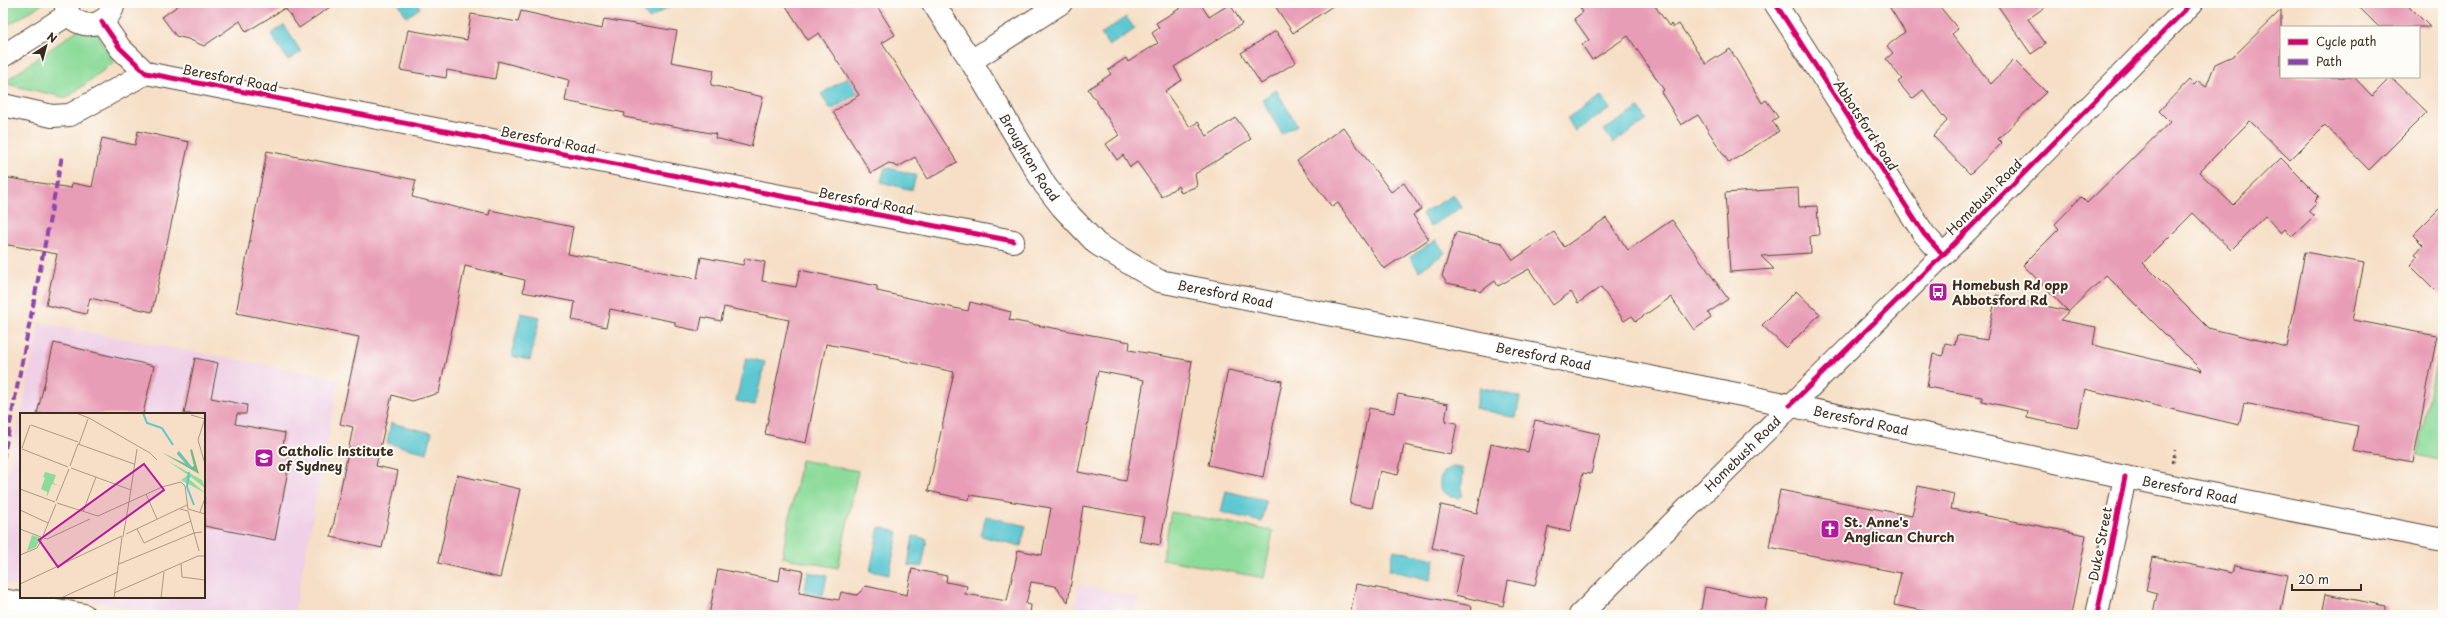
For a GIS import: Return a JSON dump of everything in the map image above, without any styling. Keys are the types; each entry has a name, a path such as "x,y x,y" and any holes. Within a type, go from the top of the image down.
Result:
{"street":[{"path":"3,56 67,8 75,20 86,25 102,22 111,13 114,3"},
{"name":"Broughton Road","path":"932,3 971,61 1045,185 1062,207 1096,244 1159,281"},
{"path":"971,61 1061,3"},
{"name":"Abbotsford Road","path":"1775,3 1924,234 1942,255"},
{"name":"Homebush Road","path":"1580,615 1942,255 2192,3"},
{"path":"3,105 52,116 70,115 146,73 120,48 102,22"},
{"name":"Beresford Road","path":"146,73 1013,241"},
{"name":"Beresford Road","path":"1159,281 1790,405 2125,477 2443,540"},
{"name":"Duke Street","path":"2097,615 2125,477"},
{"path":"3,600 84,615"}],"shaded area":[{"name":"Catholic Institute of Sydney","path":"39,323 339,379 294,615 164,615 78,598 205,598 205,413 21,413"},
{"name":"Catholic Institute of Sydney","path":"20,417 20,587 3,583 3,501"},
{"path":"1079,585 1138,597 1134,615 1073,615"}],"green space":[{"path":"3,3 44,3 3,28"},
{"path":"90,21 114,62 67,98 3,83"},
{"path":"2437,358 2443,360 2443,461 2417,455"},
{"path":"801,460 858,471 838,568 782,557"},
{"path":"1171,512 1273,531 1264,578 1162,559"}],"water":[{"path":"398,3 417,3 420,8 407,17"},
{"path":"639,3 675,3 649,19"},
{"path":"1126,17 1135,29 1109,46 1101,34"},
{"path":"284,25 301,52 288,60 271,34"},
{"path":"853,74 863,90 831,110 821,94"},
{"path":"1276,90 1297,125 1282,134 1262,99"},
{"path":"1601,96 1610,109 1575,131 1567,118"},
{"path":"1639,108 1647,120 1613,143 1604,130"},
{"path":"885,167 916,175 912,190 881,182"},
{"path":"1453,195 1462,207 1430,227 1422,214"},
{"path":"1436,240 1445,253 1419,271 1410,257"},
{"path":"521,313 540,317 530,360 511,356"},
{"path":"746,358 765,362 755,405 736,401"},
{"path":"1480,387 1520,397 1516,418 1475,408"},
{"path":"391,423 432,433 427,453 387,443"},
{"path":"1453,467 1462,468 1463,471 1462,495 1458,498 1451,497 1440,489 1440,479 1444,471"},
{"path":"1226,491 1266,501 1262,522 1221,512"},
{"path":"986,516 1026,526 1021,546 981,536"},
{"path":"879,527 898,532 889,575 870,571"},
{"path":"913,536 927,539 922,567 908,565"},
{"path":"1394,550 1435,559 1430,580 1389,570"},
{"path":"808,572 827,576 823,595 804,592"}],"building":[{"path":"182,3 336,3 299,28 285,8 246,32 240,21 204,46 188,39 176,36 162,17"},
{"path":"784,3 875,3 895,35 882,43 957,162 928,179 915,157 898,167 889,163 871,173 833,112 859,95 819,33 808,40"},
{"path":"1189,3 1200,3 1209,17 1230,4 1242,24 1174,67 1182,80 1165,91 1190,127 1198,122 1207,136 1236,118 1251,139 1195,174 1197,186 1181,193 1178,186 1162,197 1137,162 1130,167 1123,155 1117,160 1106,144 1119,135 1088,89 1111,74 1108,70 1126,58 1128,62 1158,43 1152,33 1159,28 1156,23"},
{"path":"1273,3 1337,3 1293,33"},
{"path":"1577,3 1653,3 1669,26 1671,24 1673,27 1679,24 1706,64 1730,49 1762,103 1766,100 1778,117 1772,121 1779,131 1729,163 1698,115 1681,125 1661,92 1664,90 1628,36 1592,60 1582,45 1589,40 1574,19 1583,12"},
{"path":"1887,3 1937,3 1958,29 1952,34 1991,84 2014,60 2046,92 1998,139 2002,143 1970,174 1933,136 1947,121 1923,90 1912,99 1898,82 1902,79 1886,59 1893,53 1887,46 1905,32"},
{"path":"1996,3 2051,3 2028,19 2046,44 2031,54"},
{"path":"2355,3 2406,3 2430,27 2420,26 2378,26"},
{"path":"2281,10 2280,78 2355,78 2372,96 2390,78 2392,78 2427,112 2369,170 2325,125 2290,160 2250,121 2199,172 2233,205 2281,158 2319,196 2315,200 2317,202 2308,211 2314,216 2292,237 2285,229 2281,233 2265,216 2231,250 2193,213 2143,263 2208,328 2287,347 2305,252 2364,263 2353,320 2437,336 2413,462 2353,451 2358,426 2244,403 2239,425 2085,389 2077,428 2027,418 2028,411 1982,401 1982,397 1927,387 1933,354 1943,356 1945,343 1955,345 1957,335 1987,340 1996,295 2068,311 2023,265 2059,229 2055,224 2081,197 2087,203 2170,122 2159,111 2189,80 2194,85 2198,81 2206,87 2215,64 2235,55","holes":["2106,275 2202,371 2093,345 2096,327 2060,320"]},
{"path":"521,11 602,29 604,19 677,31 671,62 714,70 711,85 763,97 751,147 715,138 716,134 624,117 625,113 565,101 569,80 498,61 495,79 447,70 446,78 400,70 408,30 467,40 471,14 518,22"},
{"path":"1276,31 1296,62 1261,84 1241,53"},
{"path":"1343,127 1391,192 1404,183 1421,209 1413,215 1429,239 1384,269 1338,203 1332,207 1297,161"},
{"path":"138,131 189,142 152,312 90,298 86,314 46,305 57,254 3,244 3,177 71,188 72,183 92,187 102,138 135,145"},
{"path":"267,151 416,180 412,197 489,215 490,210 573,227 568,254 697,279 701,257 743,265 745,258 765,262 762,281 796,287 800,270 877,286 877,291 968,311 970,302 1011,312 1009,320 1130,342 1129,350 1192,361 1160,545 1139,541 1144,517 1083,506 1068,602 1055,586 1031,582 1026,604 1031,605 1030,615 709,615 718,569 779,581 781,567 803,571 799,593 839,600 841,592 857,595 866,586 907,595 912,569 947,576 946,582 967,586 965,594 1007,601 1018,550 1042,555 1051,508 970,495 969,500 928,491 954,372 890,358 890,356 826,344 806,443 765,434 789,320 724,307 721,321 702,317 699,331 675,326 675,322 610,309 606,327 572,320 575,302 523,292 525,280 465,266 439,393 412,401 392,395 376,466 398,471 382,548 331,537 353,427 340,424 359,337 236,313","holes":["1098,371 1144,380 1126,481 1078,472"]},
{"path":"1798,188 1799,207 1817,206 1819,235 1810,236 1811,253 1761,256 1774,269 1730,272 1725,193"},
{"path":"2443,205 2443,298 2410,265 2418,256 2415,254 2423,245 2413,235"},
{"path":"1606,218 1628,250 1672,220 1728,299 1708,313 1711,318 1694,330 1671,297 1636,321 1632,316 1624,321 1601,287 1578,303 1571,292 1553,305 1529,269 1498,286 1495,281 1480,292 1476,289 1447,283 1442,276 1456,232 1502,243 1513,260 1554,232 1564,247"},
{"path":"1796,291 1820,314 1786,348 1762,325"},
{"path":"54,343 154,366 143,413 37,413"},
{"path":"195,358 218,363 211,398 247,405 246,414 237,414 235,424 285,433 282,452 291,454 275,540 205,526 205,413 184,413"},
{"path":"1228,370 1282,381 1263,477 1208,465"},
{"path":"1398,394 1448,404 1445,421 1457,423 1451,455 1404,445 1398,475 1380,471 1372,508 1350,504 1369,408 1394,413"},
{"path":"1535,420 1600,434 1591,474 1583,473 1570,532 1548,527 1535,586 1508,580 1503,606 1455,595 1463,555 1432,548 1441,505 1477,513 1491,444 1528,452"},
{"path":"457,475 520,489 500,578 438,563"},
{"path":"1918,486 1954,494 1951,509 2086,535 2071,615 1943,615 1894,605 1901,573 1769,547 1780,490 1912,516"},
{"path":"2153,557 2232,573 2234,565 2288,575 2280,615 2153,615 2157,594 2146,591"},
{"path":"1356,584 1472,606 1471,615 1350,615"},
{"path":"1705,587 1767,599 1764,615 1700,615"},
{"path":"2326,594 2386,606 2386,615 2322,615"}],"marked path":[{"path":"3,460 62,156"}],"cycle path":[{"path":"1775,3 1924,234 1943,255"},
{"path":"1790,405 1943,255 2192,3"},
{"path":"102,22 120,48 146,73 1013,241"},
{"path":"2097,615 2125,477"}],"place":[{"name":"Homebush Rd opp Abbotsford Rd","path":"1938,292"},
{"name":"Catholic Institute of Sydney","path":"264,458"},
{"name":"St. Anne's Anglican Church","path":"1830,529"}]}
